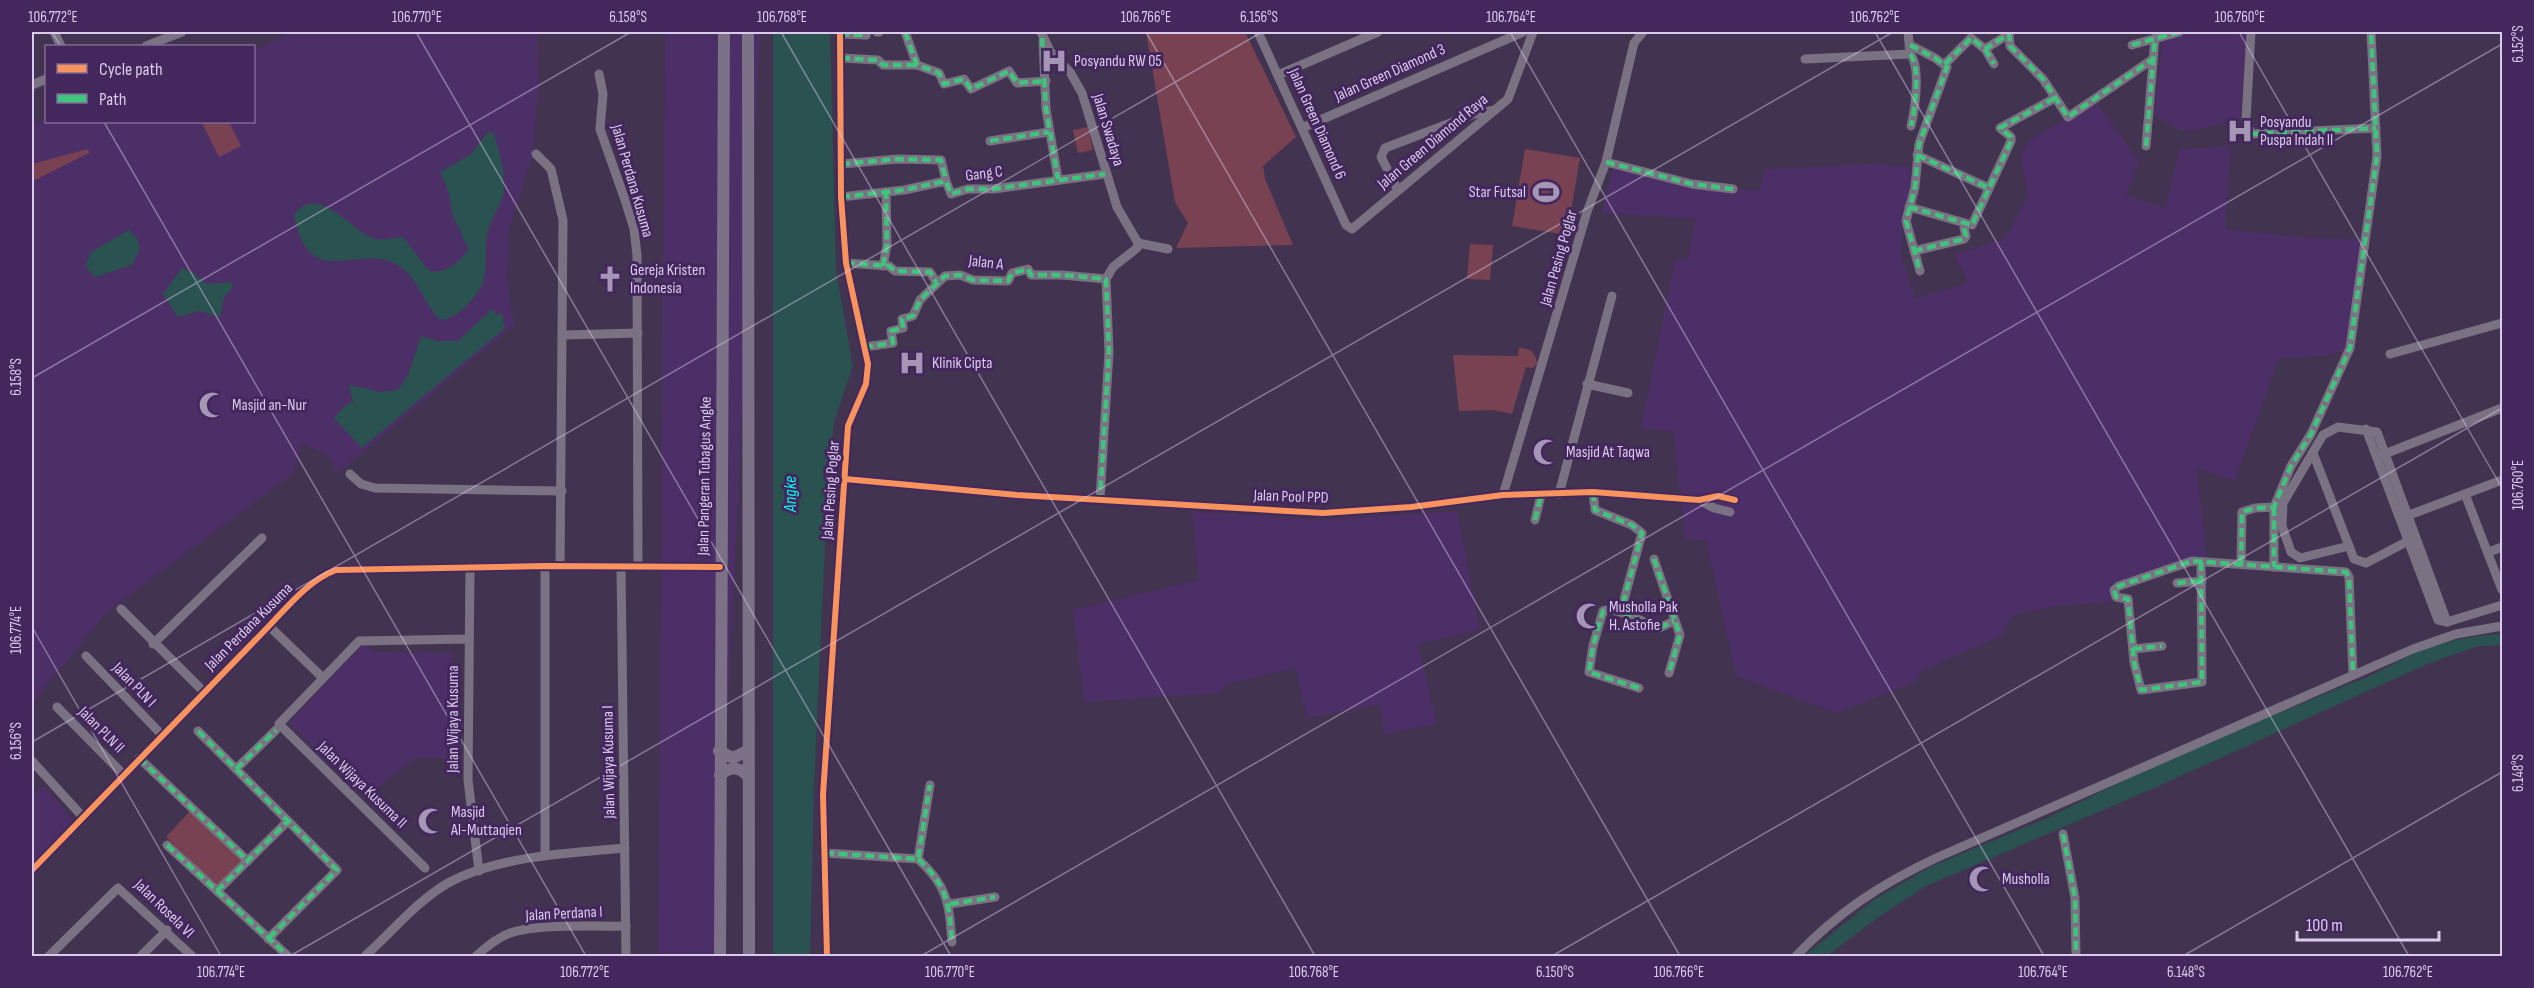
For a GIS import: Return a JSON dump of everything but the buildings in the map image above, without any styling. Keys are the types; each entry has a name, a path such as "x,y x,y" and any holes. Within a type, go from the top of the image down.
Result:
{"main road":[{"name":"Jalan Pangeran Tubagus Angke","path":"720,957 719,751 724,32"},
{"path":"748,32 747,775 749,957"},
{"path":"724,194 736,190 748,195"},
{"path":"719,751 733,758 747,751"},
{"path":"720,775 727,769 734,768 747,775"}],"street":[{"path":"148,45 181,32"},
{"path":"840,33 866,35 867,32"},
{"path":"905,32 910,52 917,65"},
{"name":"Jalan Green Diamond 6","path":"1258,32 1349,229"},
{"path":"1278,75 1378,32"},
{"name":"Jalan Green Diamond 3","path":"1302,128 1523,32"},
{"name":"Jalan Green Diamond Raya","path":"1349,229 1496,110 1511,93 1533,32"},
{"name":"Jalan Pesing Poglar","path":"1503,495 1587,212 1606,162 1634,43 1643,32"},
{"path":"1908,32 1910,49 1916,64 1915,111 1911,126"},
{"path":"2132,45 2179,32"},
{"path":"2251,32 2246,119 2251,134 2376,128"},
{"path":"2274,567 2274,507 2290,466 2311,434 2350,348 2372,205 2377,156 2371,32"},
{"name":"Jalan Pesing Poglar","path":"827,957 824,795 848,426 866,384 868,364 846,263 841,197 840,33"},
{"path":"1985,49 2009,33 2010,46 2036,72 2069,117 2153,59"},
{"path":"1042,35 1049,132 1058,179"},
{"name":"Jalan Swadaya","path":"1042,35 1057,60 1070,72 1082,93 1105,174 1120,213 1138,243"},
{"path":"1945,64 1971,38 1985,49 1994,63"},
{"path":"2146,146 2155,38"},
{"path":"1805,59 1910,49 1945,64"},
{"path":"841,58 879,60 884,65 917,65 939,73 944,84 966,79 970,89 1009,71 1017,83 1046,81"},
{"path":"1920,271 1906,225 1915,187 1917,156 1926,117 1946,70 1945,64"},
{"name":"Jalan Perdana Kusuma","path":"599,74 603,94 599,115 600,129 634,229 637,255 638,567"},
{"path":"1909,207 1972,225 1976,222 2012,139 2000,128 2055,98"},
{"path":"1398,190 1381,157 1385,148 1474,114 1496,110"},
{"path":"990,141 1049,132"},
{"path":"536,154 551,170 563,220 564,335 560,566"},
{"path":"1917,156 1989,188"},
{"path":"841,164 898,159 940,160 946,181"},
{"path":"1606,162 1692,184 1733,189"},
{"name":"Gang C","path":"841,197 886,192 946,181 951,194 968,189 993,189 1105,174"},
{"path":"883,266 888,245 886,192"},
{"path":"1914,251 1964,239 1966,236 1964,228 1967,225"},
{"path":"1100,499 1109,352 1106,279 1113,267 1137,248 1138,243 1168,249"},
{"path":"846,263 883,266 895,271 929,272 936,282 920,300 914,316 902,319 903,328 891,332 893,343 864,347"},
{"name":"Jalan A","path":"936,282 945,276 960,274 973,280 1009,281 1012,273 1028,269 1031,275 1062,274 1106,279"},
{"path":"1559,494 1612,296"},
{"path":"2390,354 2502,322"},
{"path":"564,335 638,333"},
{"path":"1587,384 1628,393"},
{"path":"2382,455 2502,408"},
{"path":"2349,546 2303,558 2290,550 2282,526 2283,503 2323,435 2333,428 2366,429 2377,432 2382,455 2412,539 2448,622 2502,605"},
{"path":"2313,453 2354,559 2362,563 2412,539"},
{"path":"350,474 361,484 375,488 562,491"},
{"name":"Jalan Pool PPD","path":"845,479 1017,495 1323,513 1411,507 1503,495 1593,492 1699,500 1718,496 1735,500"},
{"path":"2405,517 2502,480"},
{"path":"1593,492 1595,510 1632,525 1642,532 1621,611"},
{"path":"2465,494 2502,590"},
{"path":"1535,520 1540,495"},
{"name":"Jalan Pool PPD","path":"1699,500 1714,508 1730,512"},
{"path":"2241,564 2242,512 2255,508 2274,507"},
{"path":"153,644 262,538"},
{"path":"2489,552 2502,547"},
{"path":"1654,559 1680,634 1669,673"},
{"path":"2201,562 2201,684 2144,692 2138,682 2128,598 2116,597 2114,593 2116,588 2184,562 2201,562 2241,564 2348,573 2354,674"},
{"path":"545,566 545,855"},
{"name":"Jalan Perdana Kusuma","path":"32,870 161,734 269,626 315,581 336,570 545,566 720,567"},
{"name":"Jalan Wijaya Kusuma","path":"470,567 468,780 479,871"},
{"name":"Jalan Wijaya Kusuma I","path":"621,567 626,957"},
{"path":"2177,584 2202,581"},
{"path":"121,609 153,644 204,692"},
{"path":"1639,688 1588,670 1603,611 1610,609 1621,611 1637,622 1659,628 1674,621"},
{"name":"Jalan Perdana Kusuma","path":"269,626 323,678"},
{"path":"1797,956 1861,898 1897,876 2354,674 2439,639 2477,629 2502,626"},
{"path":"236,769 353,646 364,639 469,639"},
{"path":"2133,649 2162,646"},
{"name":"Jalan PLN I","path":"86,656 161,734"},
{"name":"Jalan PLN II","path":"57,707 123,774"},
{"name":"Jalan Wijaya Kusuma II","path":"277,727 425,868"},
{"path":"198,731 337,870 268,939"},
{"path":"139,758 248,861"},
{"path":"32,761 82,816"},
{"path":"918,859 930,785"},
{"path":"217,891 288,821"},
{"path":"2063,834 2075,898 2076,957"},
{"path":"166,845 288,957"},
{"path":"365,957 439,890 479,871 545,855 625,848"},
{"path":"825,853 918,859 932,872 950,904 952,942"},
{"name":"Jalan Rosela VI","path":"49,957 114,890 121,888 167,930 192,957"},
{"path":"950,904 995,897"},
{"name":"Jalan Perdana I","path":"476,957 490,944 510,933 533,928 626,926"},
{"path":"141,957 167,930"}],"shaded area":[{"path":"293,32 537,32 539,79 533,154 509,229 507,276 514,325 338,473 328,455 302,444 293,474 109,610 32,703 32,123 45,120 45,123 255,123 255,50"},
{"path":"665,32 760,32 716,956 658,956"},
{"path":"1146,32 1245,32 1296,137 1263,166 1265,179 1293,245 1176,248 1188,223 1175,202"},
{"path":"2181,32 2247,32 2240,119 2192,131 2181,130 2155,116 2162,39"},
{"path":"2097,103 2139,161 2126,195 2165,208 2180,149 2231,146 2225,229 2297,237 2367,240 2346,350 2326,356 2279,358 2235,481 2197,469 2207,563 2186,561 2112,589 2112,602 2058,606 2013,615 2001,636 1921,671 1917,681 1837,713 1736,676 1706,541 1685,538 1673,432 1641,428 1675,260 1687,259 1696,219 1602,213 1615,161 1694,183 1759,191 1765,169 1870,164 1910,167 1913,193 1904,223 1901,256 1915,298 1968,283 1955,255 2005,238 2028,196 2020,156 2029,140"},
{"path":"202,123 230,123 241,146 219,157"},
{"path":"1088,127 1093,150 1078,153 1073,130"},
{"path":"88,149 89,153 33,181 32,164"},
{"name":"Star Futsal","path":"1525,149 1580,158 1567,235 1512,226"},
{"path":"1470,244 1493,245 1490,280 1467,279"},
{"path":"1519,347 1532,351 1538,363 1533,368 1526,367 1512,414 1493,410 1459,411 1453,355 1518,356"},
{"path":"1457,511 1480,630 1418,644 1437,724 1385,734 1379,705 1307,718 1295,668 1225,685 1218,693 1084,702 1073,610 1199,580 1192,512 1325,520"},
{"path":"363,644 374,652 452,653 449,758 416,758 366,796 289,723"},
{"path":"43,785 78,827 32,878 32,797"},
{"path":"190,811 243,861 218,887 166,837"}],"water":[{"name":"Angke","path":"773,32 830,32 836,271 853,366 834,421 828,477 814,787 810,956 773,956"},
{"path":"489,131 494,134 501,161 503,194 487,234 486,269 481,287 465,307 452,317 440,319 413,279 402,268 386,260 370,258 325,260 312,254 302,240 294,215 303,206 313,203 324,206 375,239 403,237 429,271 446,269 468,250 452,213 449,193 440,172 470,155"},
{"path":"129,230 138,240 140,248 132,265 95,277 85,266 91,252"},
{"path":"182,268 194,273 207,284 231,282 233,287 224,297 220,317 199,311 178,317 163,294"},
{"path":"492,309 497,315 501,312 505,328 362,448 334,418 346,405 353,402 349,385 380,392 398,390 409,373 421,336 437,341 458,341"},
{"path":"2502,634 2502,645 2478,646 2427,664 2152,789 1926,886 1877,918 1827,956 1804,956 1875,899 1930,867 2045,819 2160,763 2367,677 2416,653 2454,641"}],"marked path":[{"path":"840,34 866,35 867,32"},
{"path":"905,32 917,65 939,73 944,84 964,79 971,89 1009,71 1017,83 1046,81"},
{"path":"2009,32 2010,46 2043,79 2068,117 2153,59"},
{"path":"2132,45 2179,32"},
{"path":"2241,564 2242,512 2255,508 2274,507 2291,466 2311,434 2350,348 2377,156 2371,32"},
{"path":"1945,64 1971,38 1985,49 2009,34"},
{"path":"1042,38 1046,109 1058,179"},
{"path":"2146,146 2155,38"},
{"path":"1910,45 1947,67 1919,144 1915,187 1906,221 1920,271"},
{"path":"1985,49 1994,64"},
{"path":"1910,54 1916,77 1911,126"},
{"path":"841,58 878,60 883,65 917,65"},
{"path":"1909,207 1972,225 2011,141 2011,137 2000,128 2055,98"},
{"path":"2251,134 2376,128"},
{"path":"990,141 1049,132"},
{"path":"1917,155 1989,188"},
{"path":"841,164 898,159 941,160 946,181"},
{"path":"1606,162 1692,184 1733,189"},
{"path":"841,197 904,190 946,181 951,194 968,189 993,189 1105,174"},
{"path":"883,266 887,245 886,192"},
{"path":"1914,251 1964,239 1966,236 1964,228 1967,225"},
{"path":"846,263 889,266 895,271 930,272 936,282"},
{"path":"864,347 893,343 891,331 903,328 902,319 913,316 920,300 945,276 960,275 973,280 1008,281 1012,273 1028,269 1031,275 1106,279 1109,352 1100,499"},
{"path":"1593,492 1595,510 1632,525 1642,533 1621,611"},
{"path":"1535,520 1541,495"},
{"path":"2274,507 2274,567"},
{"path":"1654,559 1680,635 1669,673"},
{"path":"2201,562 2202,682 2141,690 2134,662 2128,599 2116,597 2114,590 2119,586 2192,561 2346,572 2349,577 2353,674"},
{"path":"2177,583 2202,581"},
{"path":"1639,688 1589,672 1593,646 1603,611 1622,613 1659,628 1674,621"},
{"path":"2133,649 2162,646"},
{"path":"236,769 276,730"},
{"path":"198,731 337,870 268,939"},
{"path":"139,758 248,861"},
{"path":"825,853 918,859 930,785"},
{"path":"217,891 288,821"},
{"path":"2063,834 2075,898 2076,956"},
{"path":"167,845 288,956"},
{"path":"918,859 936,878 945,896 952,942"},
{"path":"950,904 995,897"}],"cycle path":[{"path":"827,956 823,795 848,426 866,384 868,364 846,263 841,197 840,32"},
{"path":"845,479 1017,495 1323,513 1411,507 1503,495 1593,492 1699,500 1718,496 1735,500"},
{"path":"32,870 292,602 326,574 336,570 545,566 720,567"}],"place":[{"name":"Posyandu RW 05","path":"1054,61"},
{"name":"Posyandu Puspa Indah II","path":"2240,131"},
{"name":"Star Futsal","path":"1546,192"},
{"name":"Gereja Kristen Indonesia","path":"610,279"},
{"name":"Klinik Cipta","path":"912,363"},
{"name":"Masjid an-Nur","path":"212,405"},
{"name":"Masjid At Taqwa","path":"1546,452"},
{"name":"Musholla Pak H. Astofie","path":"1589,616"},
{"name":"Masjid Al-Muttaqien","path":"431,821"},
{"name":"Musholla","path":"1982,879"}]}
